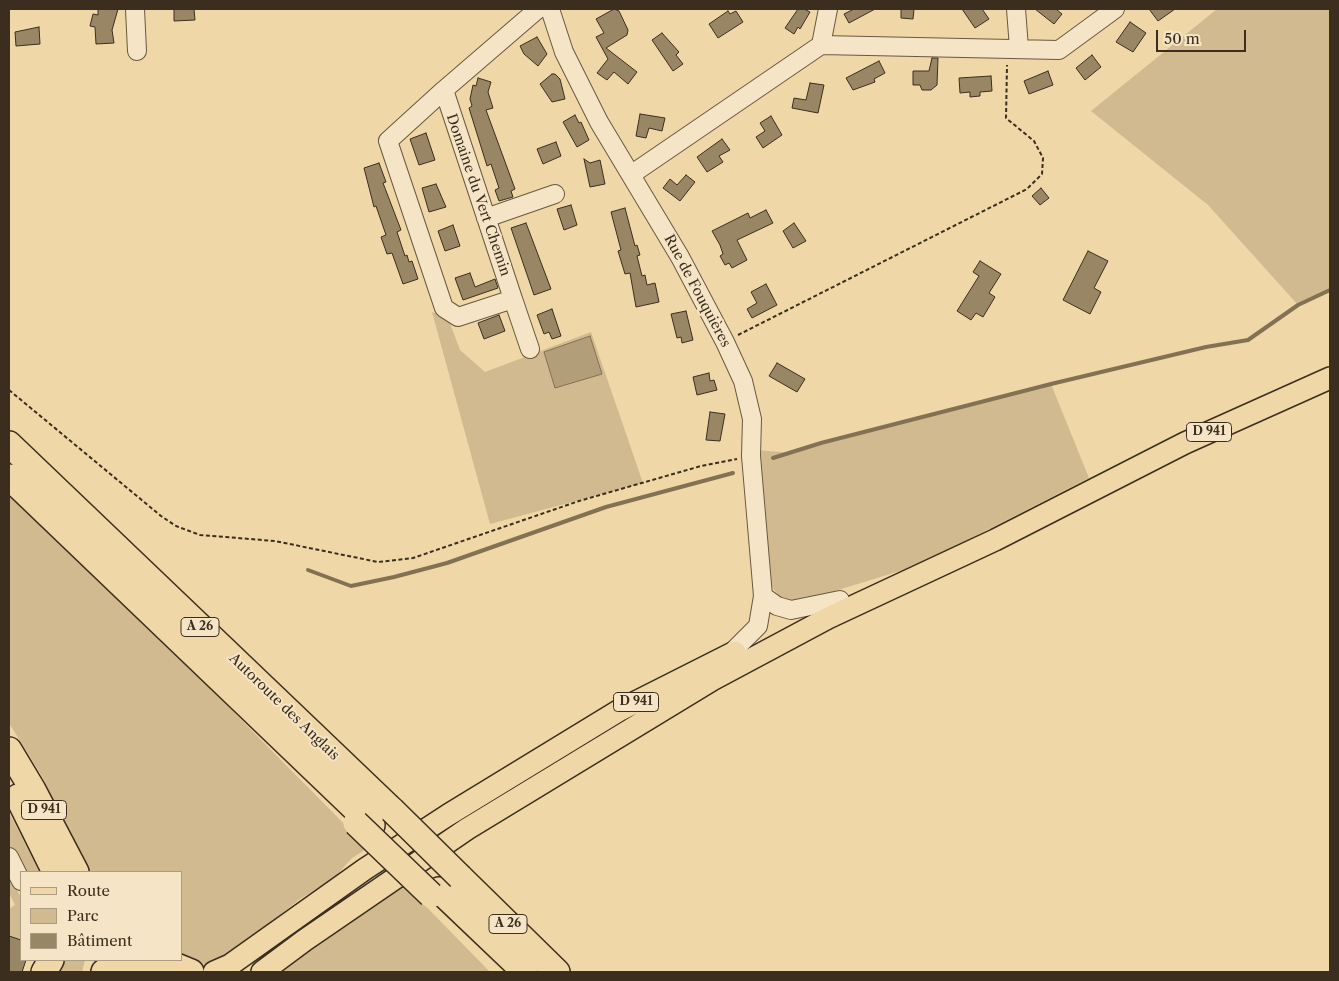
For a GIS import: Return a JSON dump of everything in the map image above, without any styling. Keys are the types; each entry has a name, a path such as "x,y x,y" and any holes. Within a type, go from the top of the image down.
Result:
{"highway":[{"name":"Autoroute des Anglais","path":"9,444 392,810 443,887 525,972"},
{"name":"Autoroute des Anglais","path":"9,477 360,817 443,887 557,972"},
{"name":"D 941","path":"9,750 33,790 60,871"},
{"name":"D 941","path":"9,782 59,871"},
{"path":"443,887 502,972"},
{"path":"44,972 50,961"},
{"path":"104,972 131,961"},
{"path":"158,961 169,963 190,972"}],"main road":[{"name":"D 941","path":"262,972 304,940 467,829 712,680 828,618 995,540 1185,443 1330,378"},
{"name":"D 941","path":"214,972 230,965 365,870 448,815 620,710 840,600 988,532 1090,490"}],"street":[{"path":"134,9 138,51"},
{"name":"Domaine du Vert Chemin","path":"513,299 458,317 444,308 388,141 538,9"},
{"name":"Rue de Fouquières","path":"550,9 564,52 599,122 632,174 680,257 725,342 743,381 752,419 752,456 763,596 758,626 728,656"},
{"path":"821,45 828,9"},
{"path":"1014,48 1016,9"},
{"path":"632,174 821,45 1059,50 1115,9"},
{"name":"Domaine du Vert Chemin","path":"444,90 530,349"},
{"path":"486,218 554,194"},
{"path":"763,596 776,606 791,610 840,600"},
{"path":"9,857 20,879"}],"path":[{"path":"725,342 819,292 1022,194 1042,174 1043,158 1034,141 1006,118 1014,48"},
{"path":"9,390 161,516 183,529 200,535 275,541 378,562 413,558 610,492 701,466 752,456"}],"green space":[{"path":"1217,9 1330,9 1330,290 1298,305 1208,205 1091,111"},
{"path":"432,312 448,318 460,350 485,372 591,332 643,483 490,524"},
{"path":"1051,384 1089,478 916,566 796,603 781,598 771,586 757,450 791,453"},
{"path":"9,495 185,663 368,848 352,858 334,878 300,899 247,941 210,966 192,966 182,961 182,871 88,871 43,778 9,723"},
{"path":"9,814 38,871 21,871 9,847"},
{"path":"9,873 20,896 20,940 9,936 9,909 15,905 9,893"},
{"path":"405,885 490,972 278,972"},
{"path":"55,961 85,961 82,972 50,972"}],"shaded area":[{"path":"590,336 602,374 555,388 544,352"}],"building":[{"path":"98,9 118,9 112,30 114,43 96,44 95,27 90,26 93,14 98,15"},
{"path":"174,9 194,9 195,20 174,21"},
{"path":"614,9 619,11 628,30 627,35 606,48 637,72 628,84 614,72 607,80 597,73 608,59 596,37 604,33 596,19"},
{"path":"798,9 810,12 800,29 798,27 794,34 785,28"},
{"path":"854,9 875,9 849,23 844,14"},
{"path":"901,9 914,9 913,19 901,18"},
{"path":"962,9 982,9 989,19 975,28"},
{"path":"1035,9 1056,9 1062,14 1054,24"},
{"path":"1149,9 1175,9 1158,21"},
{"path":"728,11 730,14 736,11 743,22 718,38 709,24"},
{"path":"1130,22 1146,33 1133,52 1116,42"},
{"path":"39,27 40,44 16,46 15,32"},
{"path":"662,33 679,52 676,55 683,64 673,71 652,40"},
{"path":"537,37 547,54 538,66 524,54 520,46"},
{"path":"1092,55 1101,67 1085,80 1076,68"},
{"path":"932,58 938,58 937,85 931,90 922,90 920,85 913,85 913,71 929,71"},
{"path":"879,61 885,73 874,79 875,82 853,90 846,78"},
{"path":"1048,71 1053,85 1029,94 1024,81"},
{"path":"552,74 555,74 560,79 565,99 552,102 540,84"},
{"path":"991,76 992,91 980,92 980,96 970,97 970,92 960,93 959,78"},
{"path":"478,78 491,82 488,92 493,108 486,110 515,189 511,191 513,197 499,201 495,190 499,188 491,164 487,166 469,108 472,106 470,99 473,85 476,86"},
{"path":"810,83 824,85 818,113 792,108 794,98 806,100"},
{"path":"640,114 665,118 662,131 649,128 646,138 636,136"},
{"path":"575,115 579,123 581,122 589,140 577,147 563,122"},
{"path":"771,116 782,135 763,148 756,137 765,131 760,123"},
{"path":"426,133 435,160 419,165 410,139"},
{"path":"722,139 730,150 719,156 723,162 707,172 697,157"},
{"path":"556,142 561,156 543,164 537,149"},
{"path":"584,159 590,163 600,160 605,184 590,187"},
{"path":"379,163 386,182 383,183 401,230 397,232 405,256 407,255 409,262 412,261 418,279 403,284 392,253 387,254 381,237 386,235 376,206 374,207 364,168"},
{"path":"686,175 695,182 680,201 663,188 670,179 677,185"},
{"path":"436,184 446,207 429,212 422,188"},
{"path":"1041,188 1049,198 1040,205 1032,196"},
{"path":"571,205 577,225 564,230 557,209"},
{"path":"625,208 635,246 637,245 640,255 637,256 642,276 645,275 647,285 655,283 659,302 636,307 630,273 625,274 618,251 621,250 611,212"},
{"path":"766,210 773,223 737,240 747,260 732,268 729,263 725,265 720,256 723,254 720,245 712,231 748,213 750,218"},
{"path":"526,223 551,289 534,295 511,228"},
{"path":"794,223 806,241 793,248 783,231"},
{"path":"453,225 460,246 445,251 438,231"},
{"path":"1088,251 1108,261 1094,288 1101,292 1090,314 1063,300"},
{"path":"980,261 1001,274 989,293 995,297 983,317 976,313 971,320 957,311 979,276 973,272"},
{"path":"470,273 475,287 495,279 498,288 463,300 455,278"},
{"path":"766,284 777,305 752,318 747,309 757,303 751,292"},
{"path":"552,309 561,336 552,339 549,332 544,334 537,315"},
{"path":"686,311 693,340 682,343 681,337 677,338 671,314"},
{"path":"499,315 505,331 484,339 478,323"},
{"path":"777,363 805,379 797,392 769,376"},
{"path":"709,373 710,381 714,380 717,390 697,395 693,377"},
{"path":"710,412 725,414 720,441 706,440"},
{"path":"9,936 20,940 20,961 26,961 22,972 9,972"}],"waterway":[{"path":"773,458 821,443 1051,384 1206,347 1248,340 1298,305 1330,290"},
{"path":"308,570 351,586 394,577 447,563 606,507 733,473"}]}
